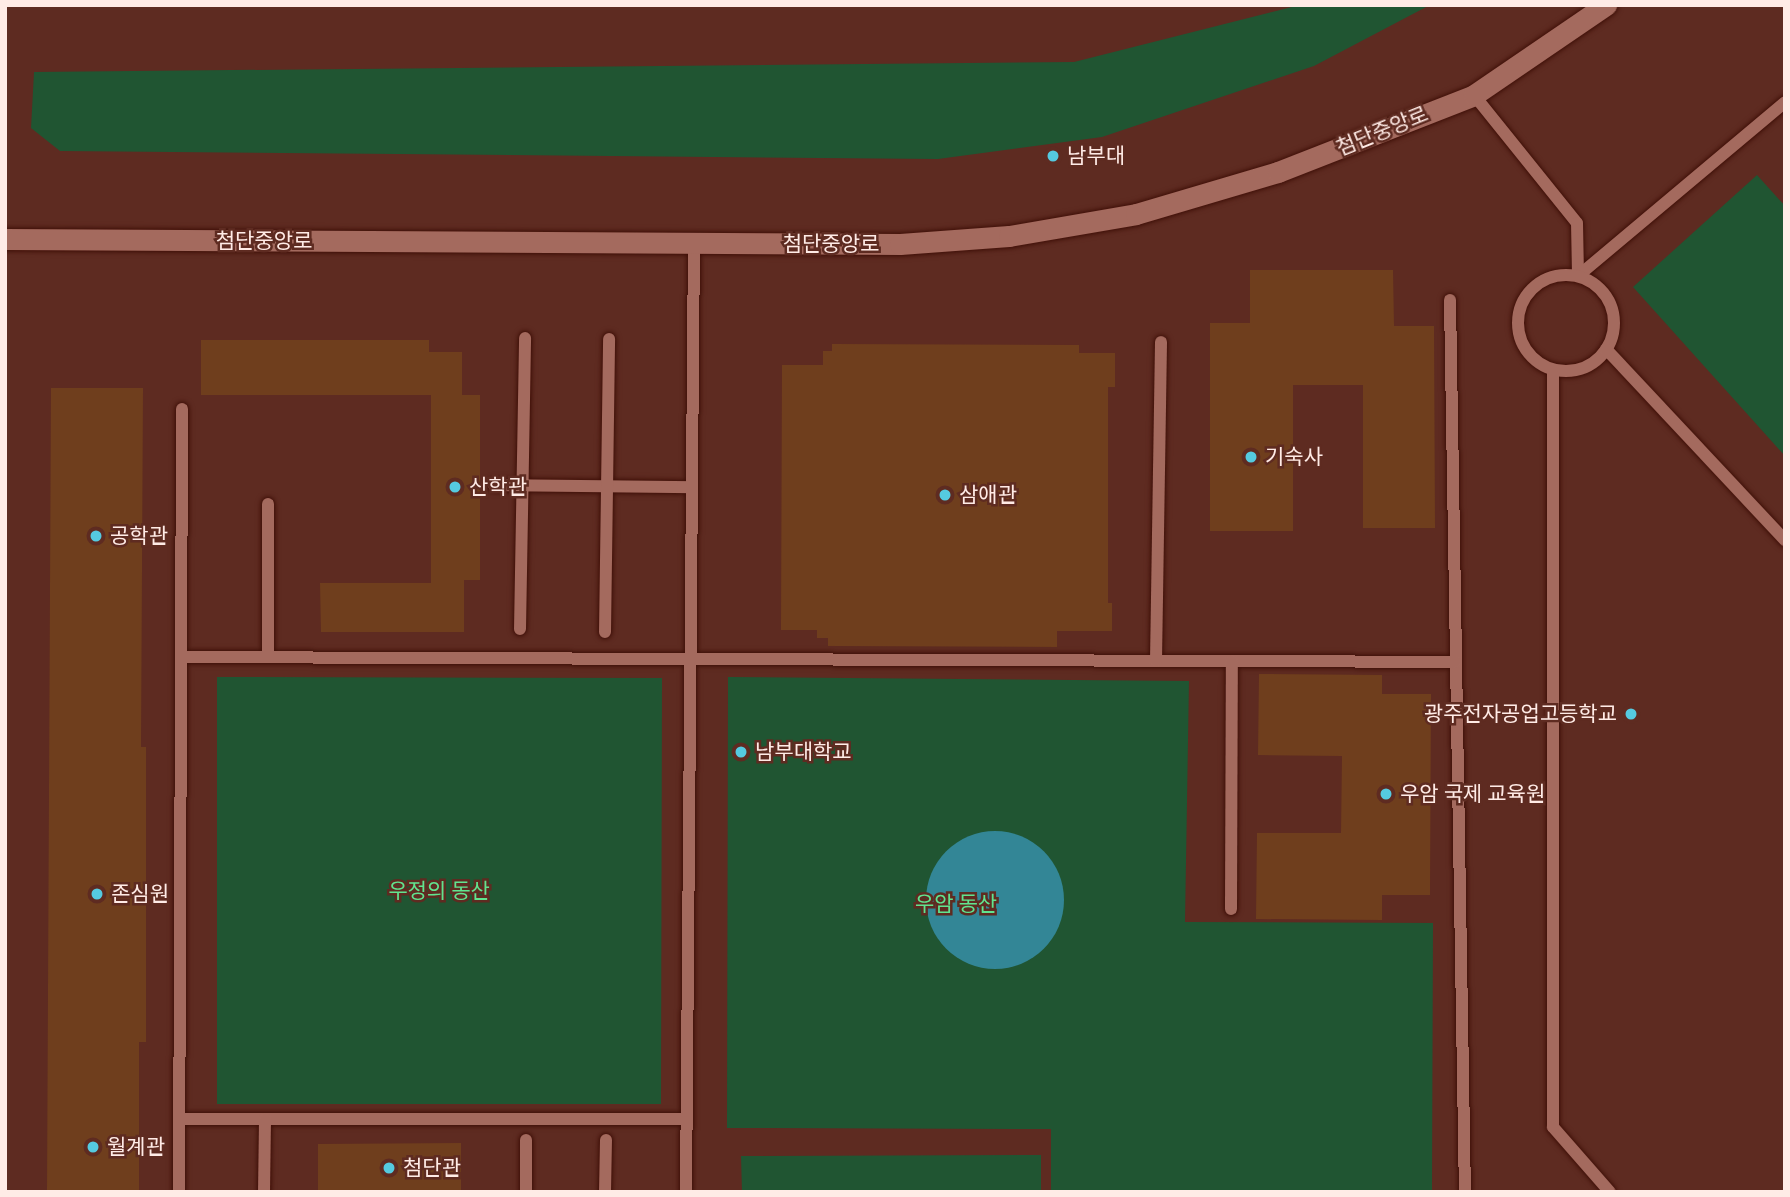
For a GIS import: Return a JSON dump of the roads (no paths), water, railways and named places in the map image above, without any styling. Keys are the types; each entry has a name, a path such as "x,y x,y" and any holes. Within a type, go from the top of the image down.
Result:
{"street":[{"name":"첨단중앙로","path":"5,239 900,244 1009,236 1136,214 1278,172 1474,94 1606,5"}],"lane":[{"path":"1474,94 1577,223 1578,276"},
{"path":"1578,276 1785,102"},
{"path":"686,1192 694,243"},
{"path":"1578,276 1598,288 1610,306 1614,321 1606,349 1583,368 1553,370 1539,363 1525,346 1518,325 1519,310 1525,297 1549,278 1578,276"},
{"path":"1450,300 1465,1192"},
{"path":"520,629 525,338"},
{"path":"605,632 609,339"},
{"path":"1156,661 1161,342"},
{"path":"1606,349 1785,540"},
{"path":"1553,370 1553,1127 1610,1192"},
{"path":"179,1192 183,410"},
{"path":"495,485 691,487"},
{"path":"268,505 268,657"},
{"path":"181,657 1455,662"},
{"path":"1230,909 1232,662"},
{"path":"180,1119 687,1119"},
{"path":"264,1192 265,1119"},
{"path":"526,1140 526,1192"},
{"path":"605,1192 606,1140"}],"water":[{"path":"995,831 1021,836 1044,851 1059,874 1064,900 1059,926 1044,949 1021,964 995,969 969,964 946,949 931,926 926,900 931,874 946,851 969,836"}],"place":[{"name":"남부대","path":"1053,156"},
{"name":"기숙사","path":"1251,457"},
{"name":"산학관","path":"455,487"},
{"name":"삼애관","path":"945,495"},
{"name":"공학관","path":"96,536"},
{"name":"광주전자공업고등학교","path":"1631,714"},
{"name":"남부대학교","path":"741,752"},
{"name":"우암 국제 교육원","path":"1386,794"},
{"name":"존심원","path":"97,894"},
{"name":"월계관","path":"93,1147"},
{"name":"첨단관","path":"389,1168"}],"park label":[{"name":"우정의 동산","path":"439,891"},
{"name":"우암 동산","path":"956,904"}]}
